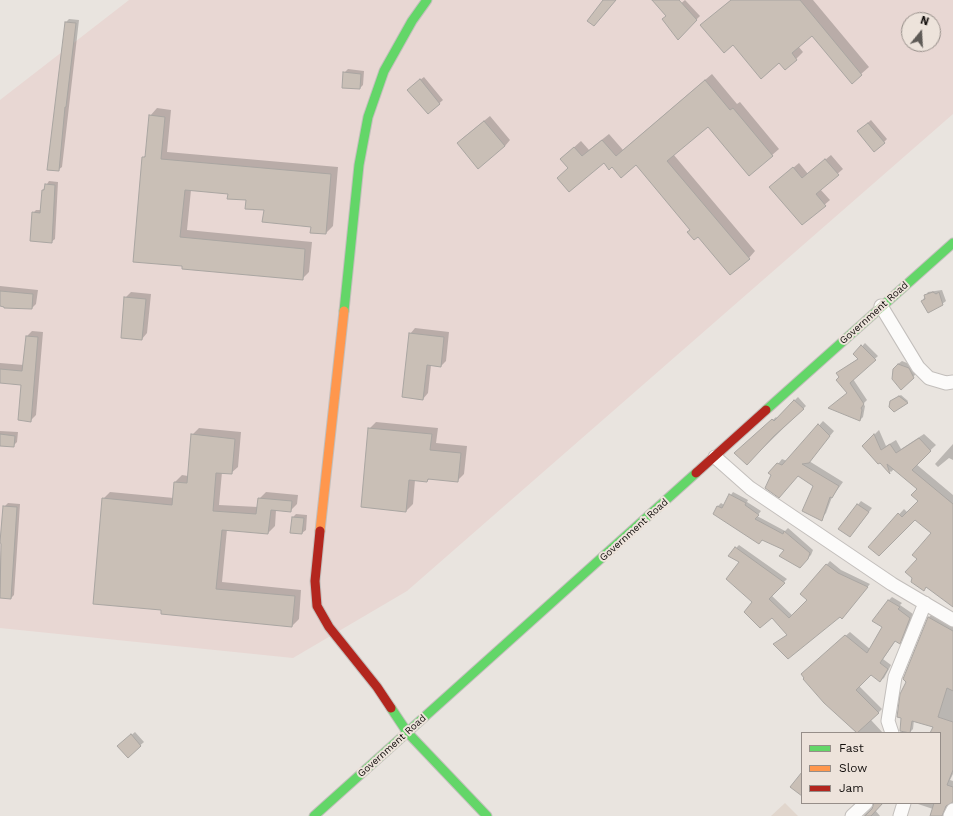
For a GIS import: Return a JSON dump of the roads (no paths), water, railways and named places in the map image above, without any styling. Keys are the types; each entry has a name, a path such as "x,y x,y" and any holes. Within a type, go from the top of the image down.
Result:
{"street":[{"path":"427,0 412,21 384,71 368,117 359,165 315,581 317,606 329,627 377,687 407,732 487,816"},
{"name":"Government Road","path":"314,816 953,243"},
{"path":"881,306 918,367 929,378 946,383 953,382"},
{"path":"715,457 750,488 892,584 953,620"},
{"path":"892,732 888,721 895,678 925,603"},
{"path":"852,816 865,804"},
{"path":"900,816 904,804"},
{"path":"950,816 953,810"}]}
